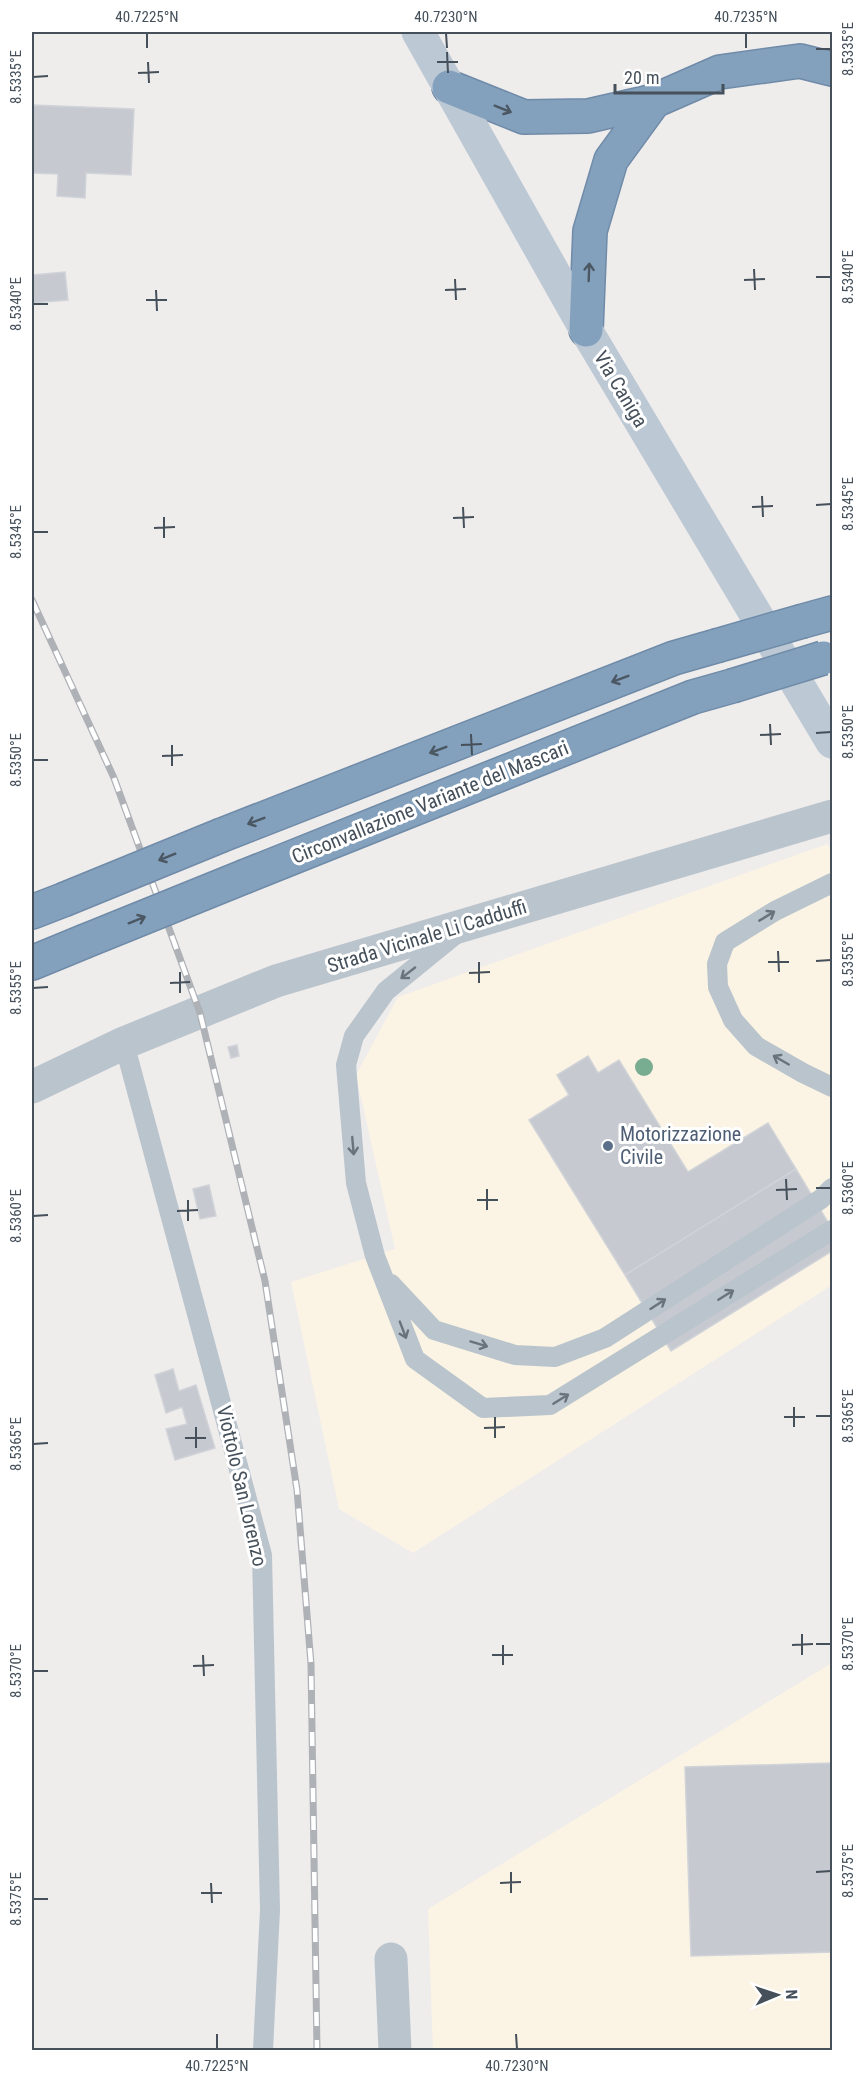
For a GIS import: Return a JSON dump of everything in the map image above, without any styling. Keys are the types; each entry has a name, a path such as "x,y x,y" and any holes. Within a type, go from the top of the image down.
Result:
{"highway":[{"path":"449,87 524,117 588,116 654,101 720,72 800,61 832,69"},
{"path":"586,330 590,231 611,160 654,101"},
{"path":"32,912 674,658 818,617"},
{"name":"Circonvallazione Variante del Mascari","path":"32,963 693,697 828,657"}],"street":[{"name":"Via Caniga","path":"418,32 586,330 832,742"},
{"name":"Strada Vicinale Li Cadduffi","path":"32,1087 124,1043 276,981 832,816"},
{"path":"391,1959 395,2050"}],"lane":[{"path":"832,883 775,910 725,942 717,964 718,987 733,1020 756,1046 832,1087"},
{"path":"470,923 386,991 354,1036 346,1065 357,1183 375,1256 415,1359 483,1408 550,1406 832,1230"},
{"name":"Viottolo San Lorenzo","path":"124,1043 262,1555 270,1910 263,2050"},
{"path":"375,1256 394,1289 434,1330 515,1355 555,1358 605,1338 821,1199 832,1188"}],"shaded area":[{"path":"827,844 832,852 832,1285 413,1553 339,1509 291,1282 395,1249 356,1075 398,997"},
{"path":"832,1663 832,2050 433,2050 428,1909"}],"building":[{"path":"32,105 134,109 131,175 86,173 85,198 57,196 58,174 32,173"},
{"path":"65,272 68,300 32,303 32,275"},
{"path":"237,1045 239,1056 231,1058 228,1047"},
{"name":"Motorizzazione Civile","path":"588,1056 598,1073 619,1060 688,1172 768,1123 796,1169 625,1275 529,1120 569,1095 557,1075"},
{"path":"796,1169 832,1229 832,1251 671,1351 625,1275"},
{"path":"209,1185 216,1216 200,1219 193,1189"},
{"path":"173,1369 179,1391 196,1385 215,1448 175,1460 166,1429 187,1424 182,1407 166,1413 155,1375"},
{"path":"832,1763 832,1952 691,1956 685,1767"}],"railway":[{"path":"32,600 114,778 200,1013 265,1281 297,1490 311,1664 317,2050"}],"place":[{"name":"Motorizzazione Civile","path":"608,1146"}]}
